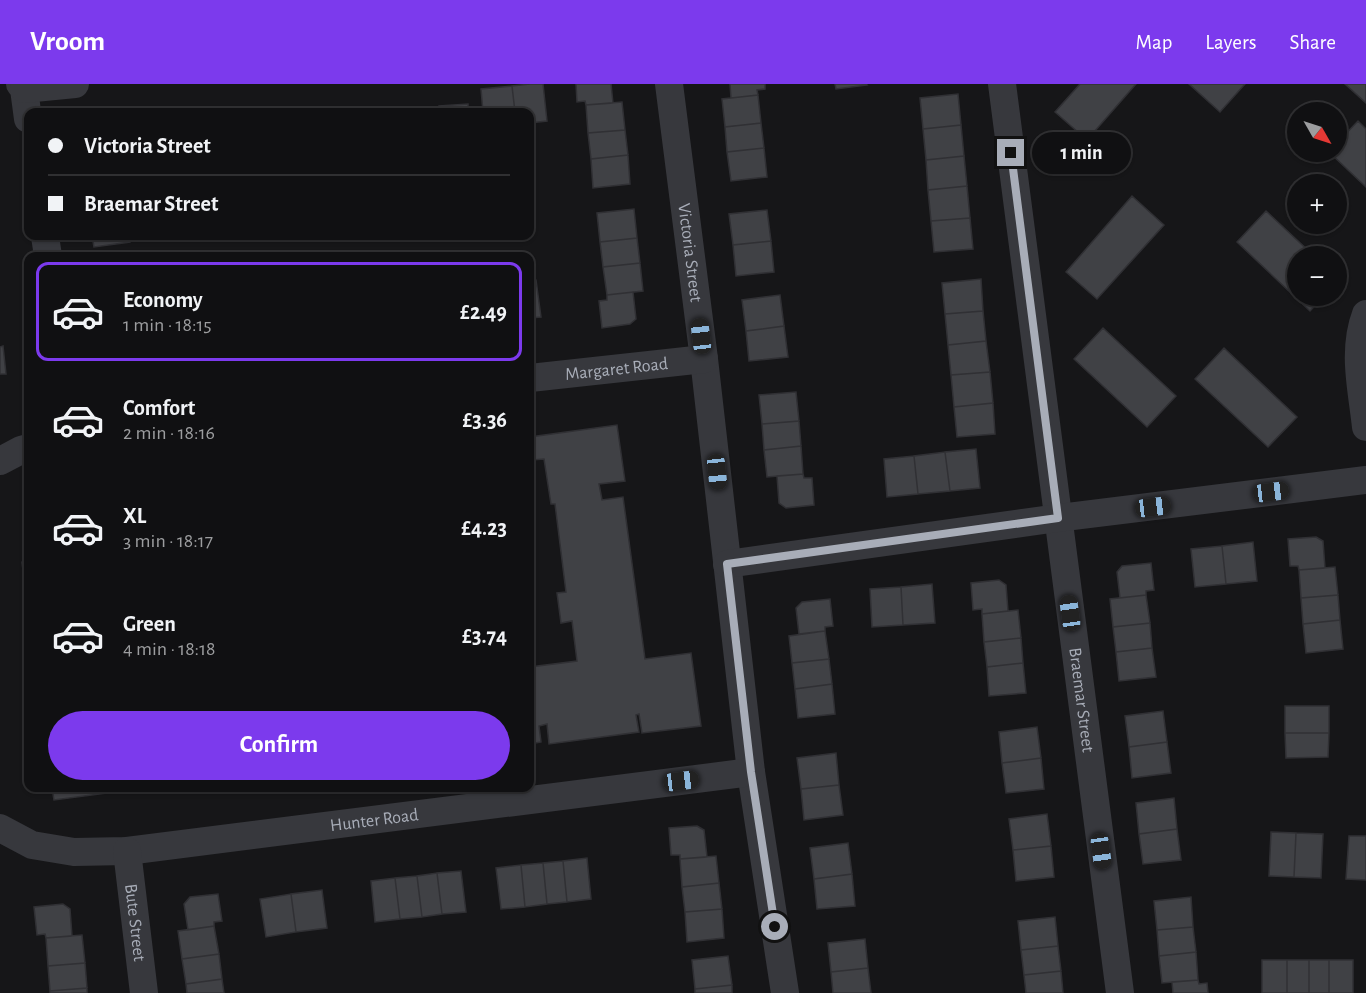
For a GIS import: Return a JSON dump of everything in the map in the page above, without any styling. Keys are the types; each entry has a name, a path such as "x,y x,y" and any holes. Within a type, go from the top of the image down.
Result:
{"street":[{"path":"26,108 22,87 75,84"},
{"name":"Victoria Street","path":"669,84 704,359 751,772 785,993"},
{"name":"Braemar Street","path":"1002,84 1120,993"},
{"path":"1366,314 1360,331 1358,358 1366,427"},
{"name":"Margaret Road","path":"534,378 704,359"},
{"path":"0,461 24,449"},
{"path":"727,564 1058,518 1366,480"},
{"name":"Hunter Road","path":"0,828 32,845 74,852 127,851 751,772"},
{"name":"Bute Street","path":"127,851 144,993"}],"building":[{"path":"543,84 547,121 534,123 534,108 515,108 512,86"},
{"path":"576,84 611,84 613,103 586,105 585,101 577,102"},
{"path":"730,84 765,84 765,89 757,90 758,95 731,98"},
{"path":"835,84 866,84 867,85 836,89"},
{"path":"1080,84 1136,84 1087,140 1055,112"},
{"path":"1189,84 1245,84 1220,112"},
{"path":"1345,84 1366,84 1366,103"},
{"path":"512,86 515,108 483,108 481,89"},
{"path":"958,94 961,125 923,129 920,98"},
{"path":"758,95 761,123 725,127 722,99"},
{"path":"622,102 625,130 588,133 586,105"},
{"path":"468,104 468,108 439,108 439,106"},
{"path":"1358,121 1366,129 1366,187 1340,162 1347,162 1347,132"},
{"path":"761,123 764,148 727,152 725,127"},
{"path":"961,125 964,156 926,160 923,129"},
{"path":"625,130 628,155 591,159 588,133"},
{"path":"764,148 767,177 731,181 727,152"},
{"path":"628,155 630,184 593,188 591,159"},
{"path":"964,156 967,186 928,190 926,160"},
{"path":"967,186 970,218 931,221 928,190"},
{"path":"1132,196 1164,225 1097,299 1066,272"},
{"path":"634,209 637,238 600,242 597,213"},
{"path":"767,210 771,241 733,245 729,214"},
{"path":"1266,211 1287,231 1287,234 1291,234 1303,246 1287,246 1287,289 1237,242"},
{"path":"970,218 973,249 934,252 931,221"},
{"path":"637,238 640,263 603,267 600,242"},
{"path":"93,240 130,240 130,242 94,247"},
{"path":"771,241 774,272 736,276 733,245"},
{"path":"640,263 643,291 607,295 603,267"},
{"path":"981,279 983,311 945,314 942,283"},
{"path":"534,280 536,280 541,317 534,318"},
{"path":"633,292 636,319 630,324 602,328 599,301 607,300 607,295"},
{"path":"780,295 784,326 746,331 742,300"},
{"path":"1305,306 1315,306 1310,311"},
{"path":"983,311 986,341 948,345 945,314"},
{"path":"784,326 788,357 749,361 746,331"},
{"path":"1103,328 1176,396 1147,427 1074,359"},
{"path":"986,341 990,372 951,375 948,345"},
{"path":"3,346 6,374 0,374 0,347"},
{"path":"1224,348 1297,417 1268,447 1195,379"},
{"path":"990,372 993,403 954,407 951,375"},
{"path":"796,392 799,421 762,424 759,395"},
{"path":"993,403 995,434 957,437 954,407"},
{"path":"799,421 801,446 764,450 762,424"},
{"path":"617,425 625,481 599,484 602,500 623,497 645,659 691,653 701,726 642,733 639,714 636,715 639,732 549,744 547,724 539,726 541,742 534,743 534,666 577,661 572,621 561,623 557,593 566,592 555,504 551,504 544,459 534,460 534,436"},
{"path":"801,446 803,474 767,477 764,450"},
{"path":"976,449 980,488 950,491 945,452"},
{"path":"945,452 950,491 918,494 914,456"},
{"path":"914,456 918,494 887,497 884,459"},
{"path":"803,474 804,478 812,478 814,505 786,508 779,503 777,476"},
{"path":"1316,537 1323,541 1325,568 1299,570 1298,566 1290,566 1288,539"},
{"path":"1253,542 1257,581 1226,584 1222,546"},
{"path":"1222,546 1226,584 1195,587 1191,549"},
{"path":"1151,563 1154,590 1146,591 1146,595 1120,598 1117,572 1122,566"},
{"path":"1335,567 1338,595 1301,598 1299,570"},
{"path":"999,580 1006,585 1008,611 982,614 982,609 973,610 971,583"},
{"path":"932,584 935,623 903,625 901,587"},
{"path":"901,587 903,625 872,627 870,589"},
{"path":"1146,595 1150,623 1113,627 1110,599"},
{"path":"1338,595 1340,620 1303,624 1301,598"},
{"path":"830,599 833,626 825,627 825,631 799,634 796,608 802,602"},
{"path":"1018,610 1021,638 984,642 982,614"},
{"path":"1340,620 1343,649 1306,653 1303,624"},
{"path":"1150,623 1152,648 1116,652 1113,627"},
{"path":"825,631 829,659 792,663 789,636"},
{"path":"1021,638 1023,663 987,667 984,642"},
{"path":"1152,648 1156,677 1119,681 1116,652"},
{"path":"829,659 832,684 795,689 792,663"},
{"path":"1023,663 1026,693 989,696 987,667"},
{"path":"832,684 835,714 798,718 795,689"},
{"path":"1285,706 1329,706 1329,733 1285,733"},
{"path":"1163,711 1167,742 1129,747 1125,716"},
{"path":"1037,727 1041,758 1002,763 999,732"},
{"path":"1285,733 1329,733 1328,757 1286,758"},
{"path":"1167,742 1171,773 1132,778 1129,747"},
{"path":"836,753 839,785 801,789 797,758"},
{"path":"1041,758 1044,789 1006,793 1002,763"},
{"path":"839,785 843,815 804,820 801,789"},
{"path":"53,792 115,792 54,800"},
{"path":"1174,798 1177,829 1139,834 1136,803"},
{"path":"1047,814 1051,846 1013,850 1009,819"},
{"path":"697,826 704,830 707,857 680,859 680,855 671,855 669,828"},
{"path":"1177,829 1181,860 1143,864 1139,834"},
{"path":"1271,832 1296,833 1294,877 1269,876"},
{"path":"1296,833 1323,834 1321,878 1294,877"},
{"path":"1349,836 1366,836 1366,880 1346,879"},
{"path":"848,843 852,874 814,879 810,848"},
{"path":"1051,846 1054,877 1016,881 1013,850"},
{"path":"716,856 719,883 682,887 680,859"},
{"path":"587,858 591,899 567,902 563,861"},
{"path":"563,861 567,902 547,904 543,863"},
{"path":"543,863 547,904 525,907 521,865"},
{"path":"521,865 525,907 501,909 496,868"},
{"path":"461,871 466,912 442,914 437,873"},
{"path":"437,873 442,914 422,917 417,876"},
{"path":"852,874 855,906 817,909 814,879"},
{"path":"417,876 422,917 400,919 395,878"},
{"path":"395,878 400,919 375,922 371,881"},
{"path":"719,883 722,909 685,912 682,887"},
{"path":"322,890 327,928 296,932 291,894"},
{"path":"218,894 222,921 214,922 214,926 188,930 184,904 190,897"},
{"path":"291,894 296,932 266,937 260,899"},
{"path":"1191,897 1193,927 1157,930 1154,901"},
{"path":"63,904 70,909 72,936 46,938 45,934 37,935 34,907"},
{"path":"722,909 724,938 687,942 685,912"},
{"path":"1055,917 1058,946 1021,950 1018,921"},
{"path":"214,926 219,954 182,959 178,931"},
{"path":"1193,927 1196,952 1159,956 1157,930"},
{"path":"82,935 85,963 48,966 46,938"},
{"path":"865,939 868,968 831,972 828,943"},
{"path":"1058,946 1061,971 1024,975 1021,950"},
{"path":"1196,952 1198,980 1162,983 1159,956"},
{"path":"219,954 222,979 186,984 182,959"},
{"path":"728,956 732,985 695,989 692,960"},
{"path":"1262,960 1287,960 1287,993 1262,993"},
{"path":"1287,960 1309,960 1309,993 1287,993"},
{"path":"1309,960 1329,960 1329,993 1309,993"},
{"path":"1329,960 1353,960 1353,993 1329,993"},
{"path":"85,963 87,988 50,991 48,966"},
{"path":"868,968 871,993 833,993 831,972"},
{"path":"1061,971 1063,993 1026,993 1024,975"},
{"path":"222,979 224,993 187,993 186,984"},
{"path":"1198,980 1199,984 1207,983 1208,993 1173,993 1172,982"},
{"path":"732,985 732,993 695,993 695,989"},
{"path":"87,988 87,993 50,993 50,991"}],"route":[{"path":"775,927 751,772 727,564 1058,518 1011,153"}]}
